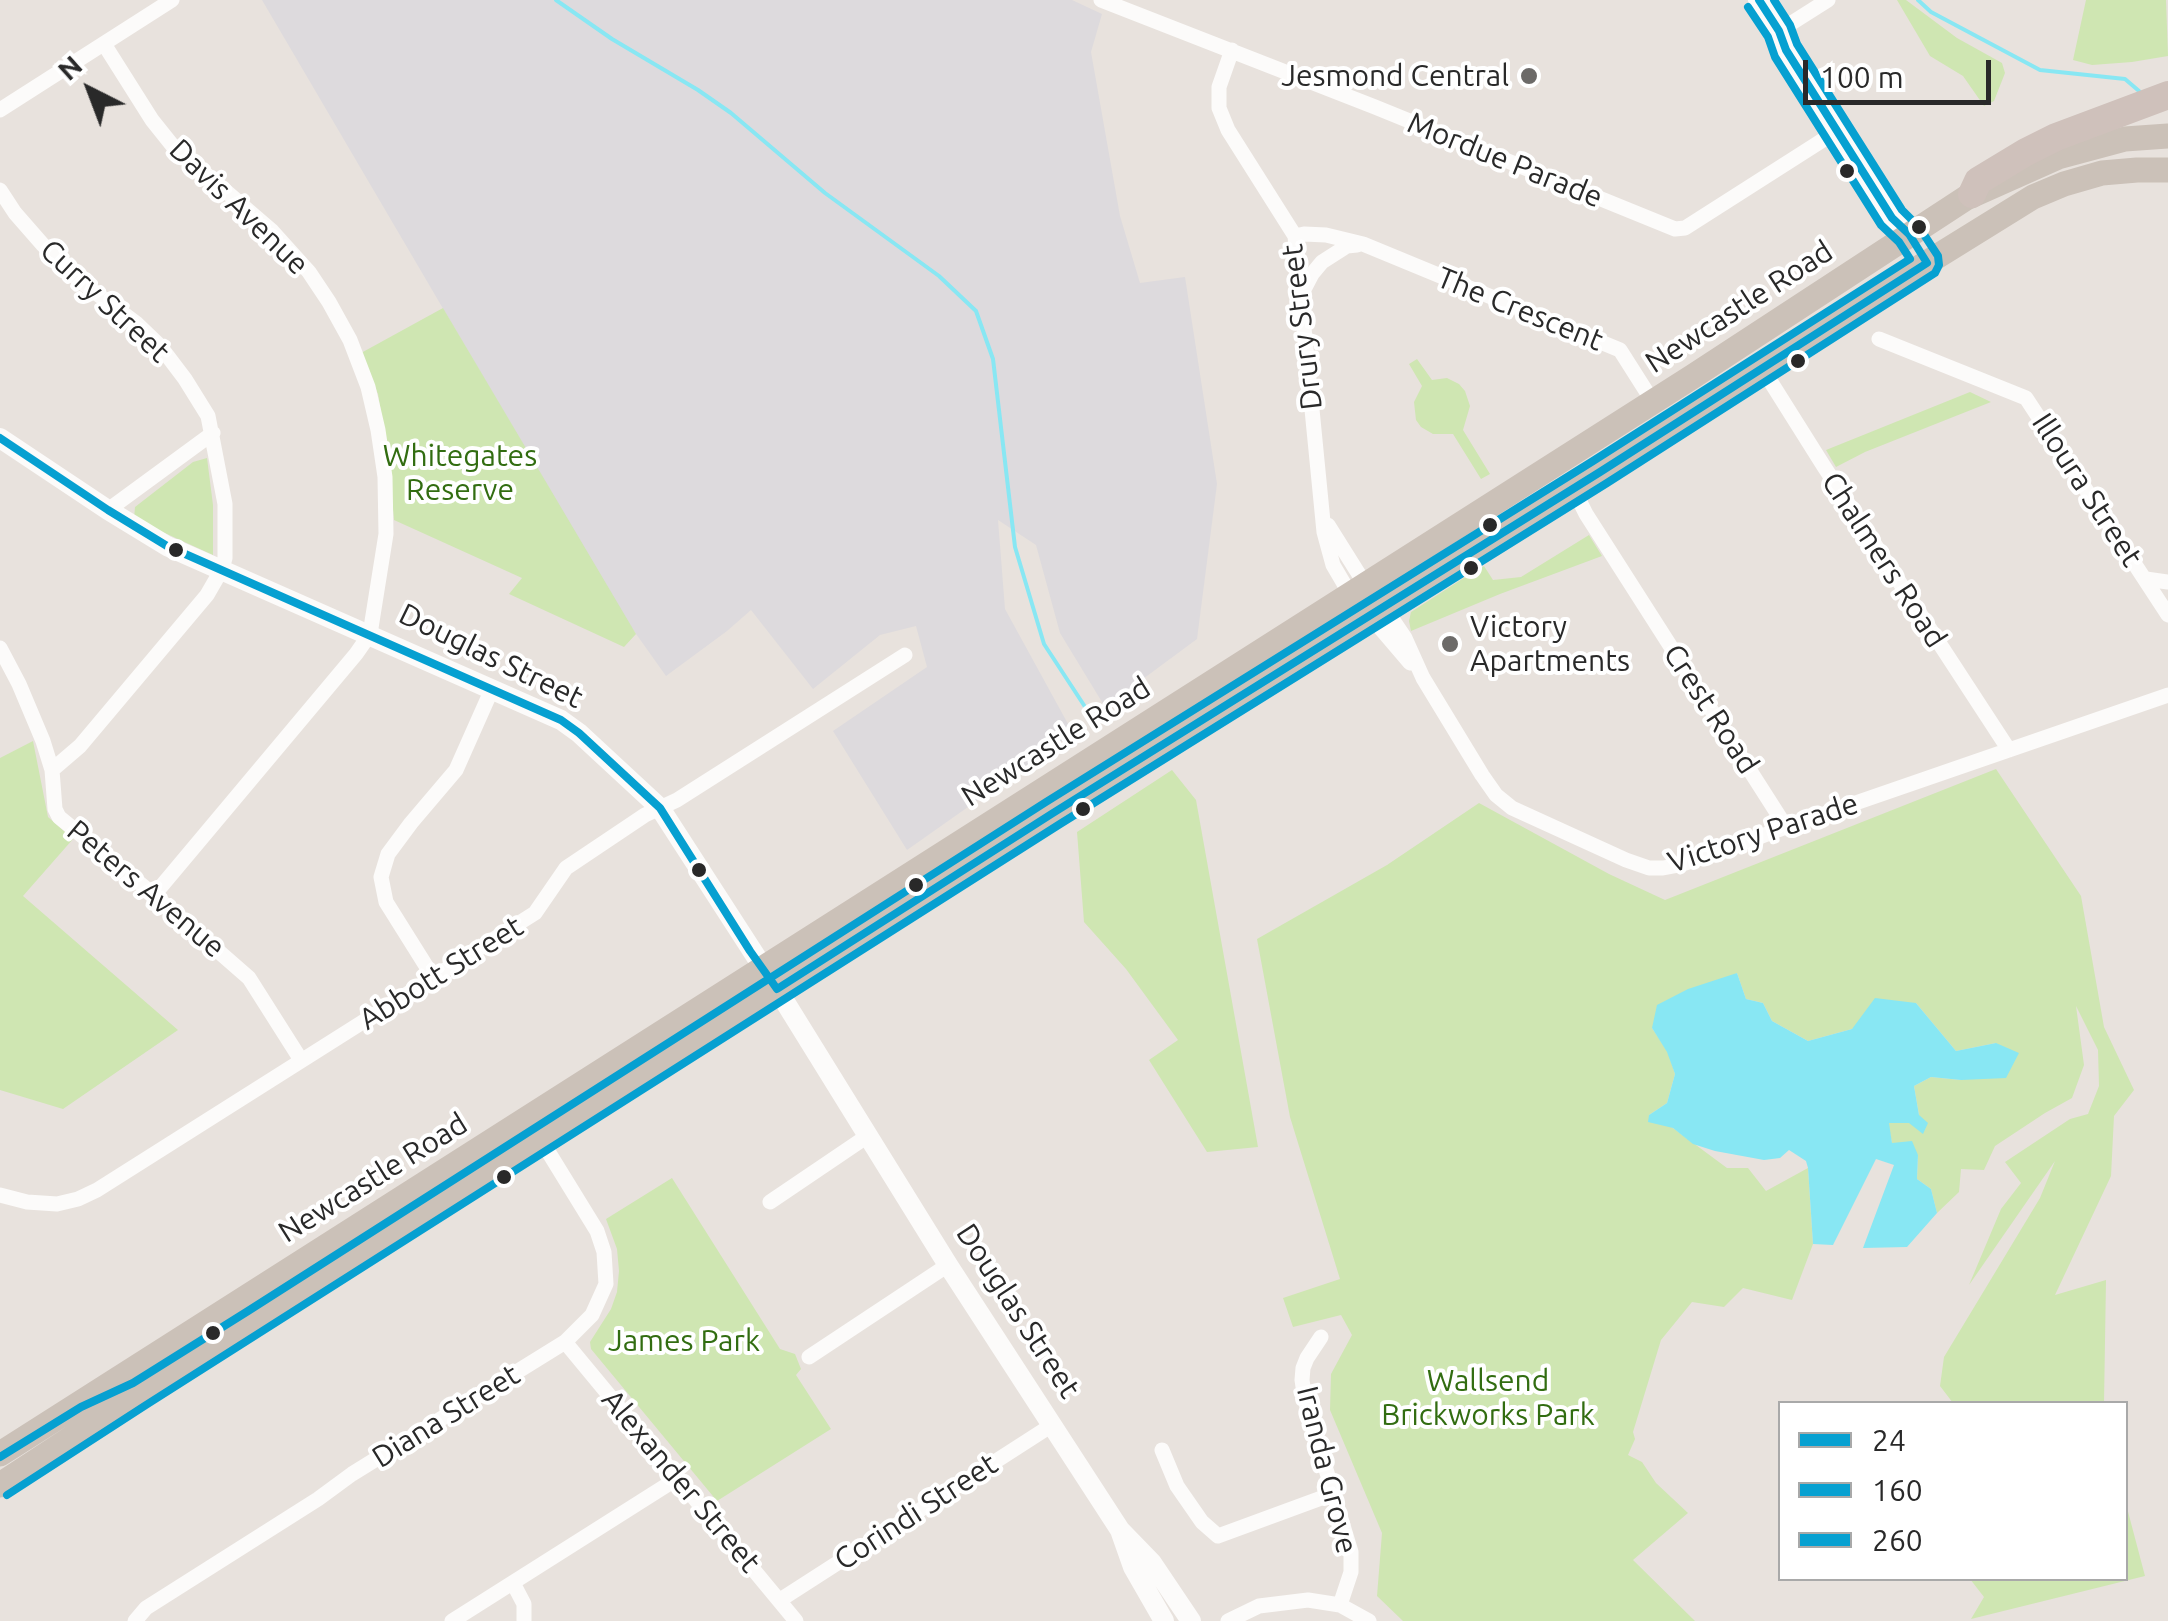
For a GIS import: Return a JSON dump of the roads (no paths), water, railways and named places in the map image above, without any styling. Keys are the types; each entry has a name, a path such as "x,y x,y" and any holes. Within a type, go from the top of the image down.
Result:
{"highway":[{"path":"1972,194 1978,182 2026,152 2168,94"},
{"name":"Newcastle Road","path":"0,1485 541,1140 770,979 1357,589 1972,194 2068,154 2126,140 2168,136"},
{"name":"Newcastle Road","path":"0,1454 770,979 1053,813 2033,198 2064,184 2102,174 2168,170"},
{"path":"1908,234 1926,263"},
{"path":"1357,589 1376,611"},
{"path":"0,1472 88,1418 139,1394"}],"main road":[{"path":"1759,0 1837,132 1892,218 1908,234"},
{"path":"1778,31 1795,44 1901,210 1908,234"}],"street":[{"path":"0,110 172,0"},
{"name":"Mordue Parade","path":"1101,0 1675,229 1685,228 1837,132"},
{"path":"1778,31 1828,0"},
{"name":"Davis Avenue","path":"104,44 172,145 272,231 329,302 350,340 368,387 384,477 386,534 370,634 154,895"},
{"name":"Drury Street","path":"1232,50 1218,87 1219,108 1228,130 1295,236 1322,507 1357,589"},
{"name":"Curry Street","path":"0,190 15,213 76,278 160,346 208,416 225,504 222,569"},
{"name":"The Crescent","path":"1295,236 1326,235 1363,244 1620,350 1653,402"},
{"path":"1300,296 1322,262 1347,246 1363,244"},
{"name":"Illoura Street","path":"1880,338 2026,398 2168,614"},
{"name":"Chalmers Road","path":"1762,368 2009,750"},
{"path":"108,510 213,433"},
{"name":"Douglas Street","path":"0,438 166,546 561,720 660,808 1120,1530 1152,1563 1192,1621"},
{"name":"Crest Road","path":"1574,488 1586,514 1786,827"},
{"path":"52,770 80,746 207,595 222,569"},
{"path":"2146,579 2168,582"},
{"name":"Victory Parade","path":"1376,611 1423,678 1482,776 1503,802 1649,868 1679,865 2168,695"},
{"name":"Peters Avenue","path":"0,648 19,684 52,770 59,818 249,978 301,1060"},
{"name":"Abbott Street","path":"0,1195 57,1204 97,1190 536,913 566,868 905,655"},
{"path":"433,977 386,902 382,877 388,854 456,770 492,689"},
{"path":"770,1202 869,1135"},
{"name":"Diana Street","path":"135,1621 146,1608 352,1474 565,1342 592,1315 606,1284 604,1252 597,1231 541,1140"},
{"path":"809,1357 948,1265"},
{"name":"Iranda Grove","path":"1321,1337 1307,1358 1302,1380 1351,1552 1351,1572 1340,1606"},
{"name":"Alexander Street","path":"565,1342 780,1600 792,1620"},
{"name":"Corindi Street","path":"780,1600 1052,1425"},
{"path":"1162,1450 1177,1486 1202,1522 1218,1536 1335,1494"},
{"path":"452,1621 678,1478"},
{"name":"Douglas Street","path":"1120,1530 1140,1580 1164,1621"},
{"path":"1140,1580 1161,1598 1178,1621"},
{"path":"513,1583 524,1604 524,1621"},
{"path":"1228,1621 1260,1606 1319,1600 1369,1621"},
{"path":"1249,1621 1286,1602"}],"water":[{"path":"1737,973 1746,999 1763,1003 1772,1021 1808,1041 1852,1029 1875,998 1916,1003 1956,1051 1996,1043 2019,1053 2006,1078 1931,1077 1914,1086 1919,1115 1928,1123 1923,1134 1909,1123 1889,1123 1892,1143 1912,1141 1918,1155 1917,1179 1931,1189 1937,1213 1907,1247 1863,1248 1894,1165 1876,1159 1833,1245 1813,1244 1806,1161 1789,1150 1780,1158 1764,1160 1715,1151 1693,1144 1673,1128 1648,1122 1649,1115 1667,1103 1675,1074 1652,1028 1657,1005 1688,989"}],"waterway":[{"path":"556,0 731,113 825,193 939,276 976,311 993,359 1015,547 1044,644 1093,719"},
{"path":"1918,0 1931,12 2040,70 2125,79 2139,91"}],"place":[{"name":"Jesmond Central","path":"1529,76"},
{"name":"Victory Apartments","path":"1450,644"}],"park label":[{"name":"Whitegates Reserve","path":"460,473"},
{"name":"James Park","path":"684,1341"},
{"name":"Wallsend Brickworks Park","path":"1488,1398"}]}
